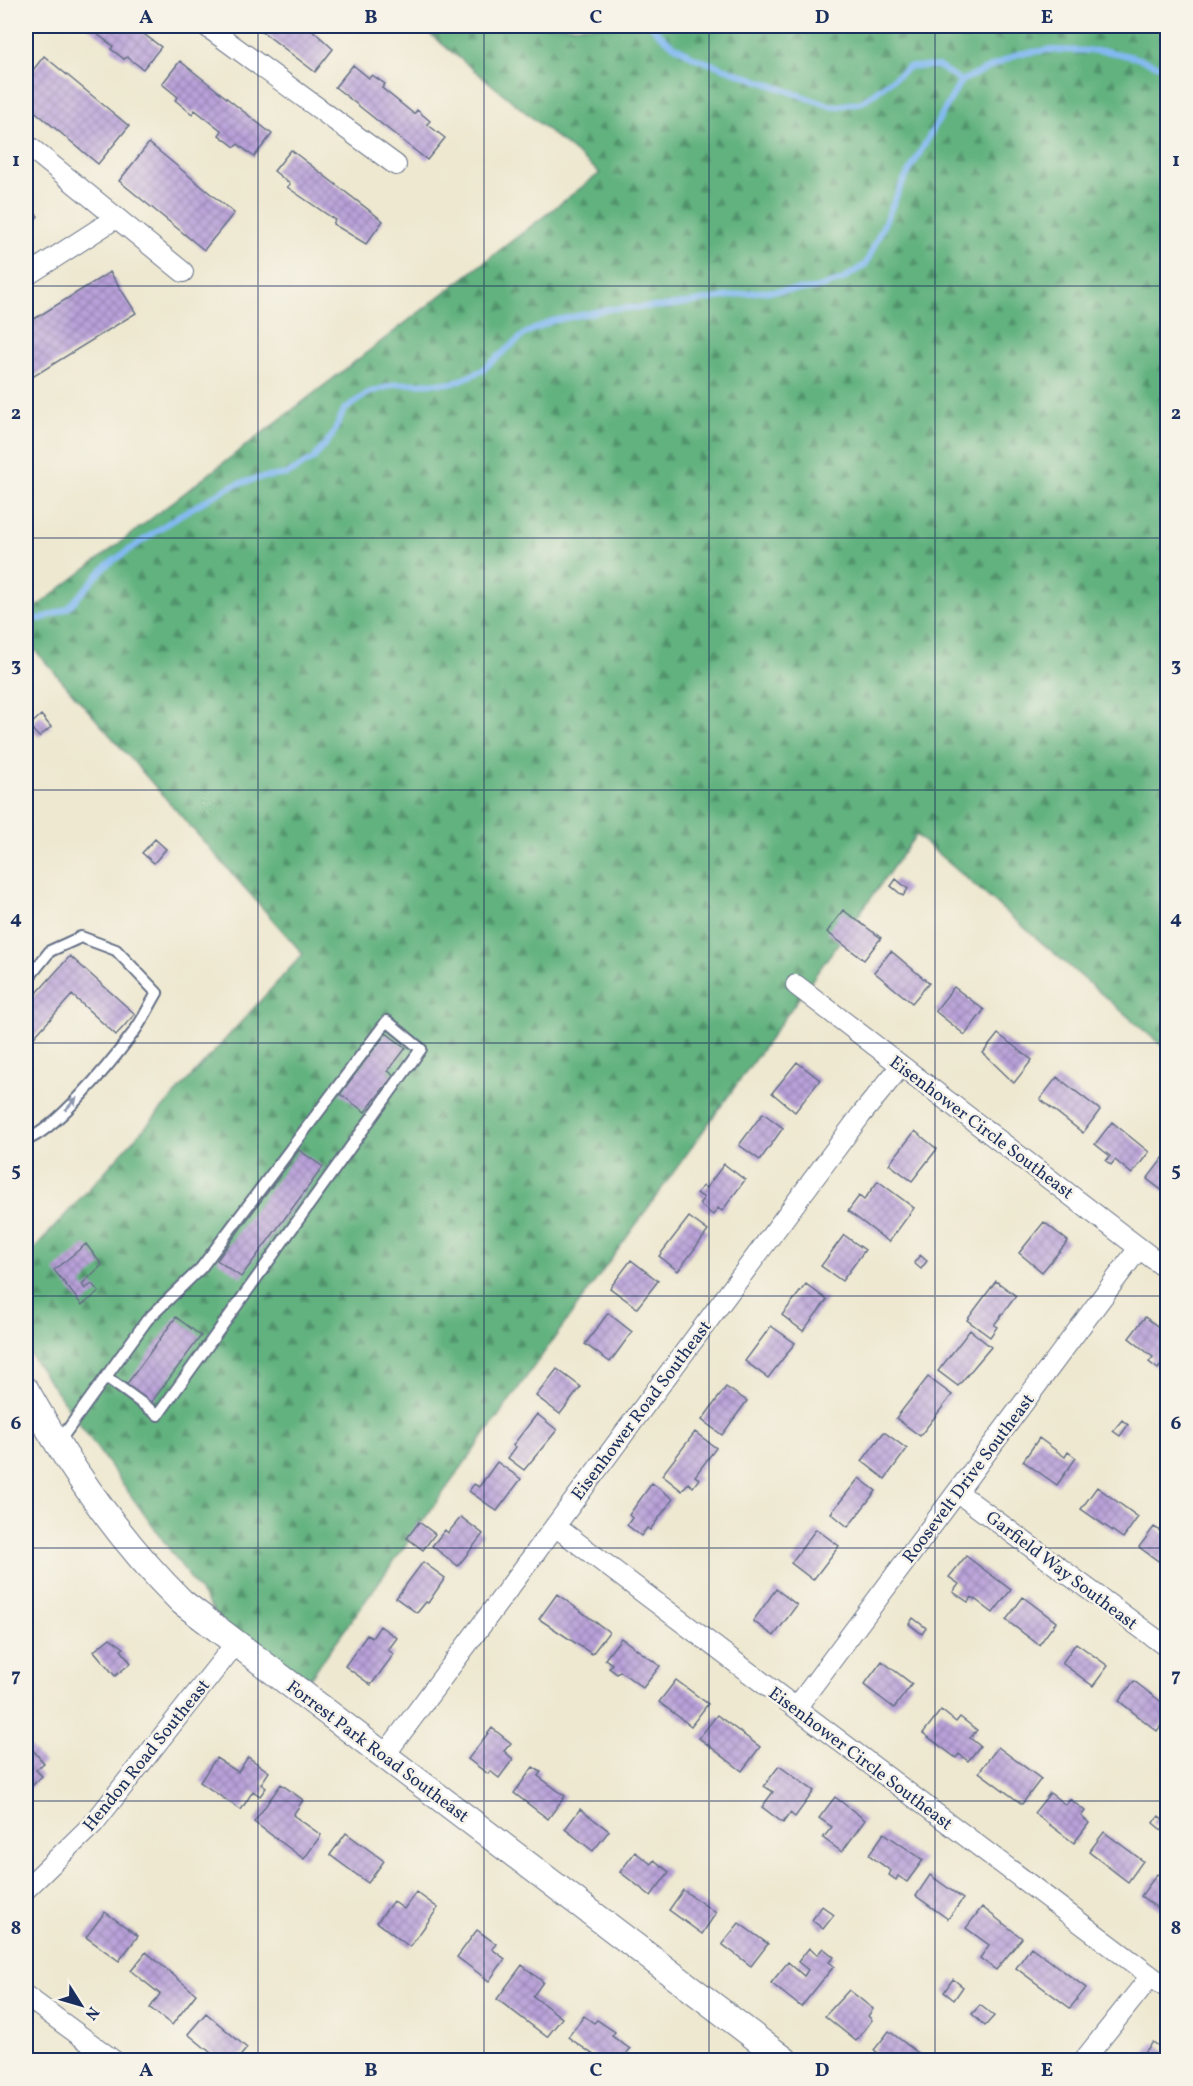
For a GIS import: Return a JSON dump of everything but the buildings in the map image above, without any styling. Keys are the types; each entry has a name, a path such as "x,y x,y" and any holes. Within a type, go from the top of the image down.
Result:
{"street":[{"path":"206,26 396,165"},
{"path":"26,144 183,272"},
{"path":"26,276 116,218"},
{"name":"Eisenhower Circle Southeast","path":"796,985 1167,1270"},
{"name":"Eisenhower Road Southeast","path":"384,1756 854,1125 901,1066"},
{"name":"Roosevelt Drive Southeast","path":"796,1708 1139,1248"},
{"name":"Forrest Park Road Southeast","path":"26,1390 57,1446 93,1500 149,1569 182,1602 785,2061"},
{"name":"Garfield Way Southeast","path":"957,1492 1167,1648"},
{"name":"Eisenhower Circle Southeast","path":"555,1526 1167,1989"},
{"name":"Hendon Road Southeast","path":"26,1888 94,1823 236,1643"},
{"path":"1084,2061 1150,1977"},
{"path":"26,1996 113,2061"}],"lane":[{"path":"26,981 50,951 81,937 116,950 157,993 131,1036 64,1112 35,1137 26,1140"},
{"path":"57,1446 106,1377 147,1320 201,1268 387,1021 421,1049 158,1415 106,1377"}],"green space":[{"path":"420,26 1167,26 1167,1050 916,835 310,1678 225,1627 26,1349 26,1258 303,954 26,640 26,615 600,173"}],"waterway":[{"path":"651,26 670,43 695,58 833,107 862,102 909,67 938,66 961,81"},
{"path":"26,617 41,619 68,608 107,565 180,515 231,486 259,478 288,474 313,459 332,436 344,410 368,393 396,384 454,383 481,371 526,333 552,321 610,309 668,306 755,292 814,289 842,280 866,264 902,184 961,81 1018,54 1047,50 1105,51 1134,57 1168,69"}]}
